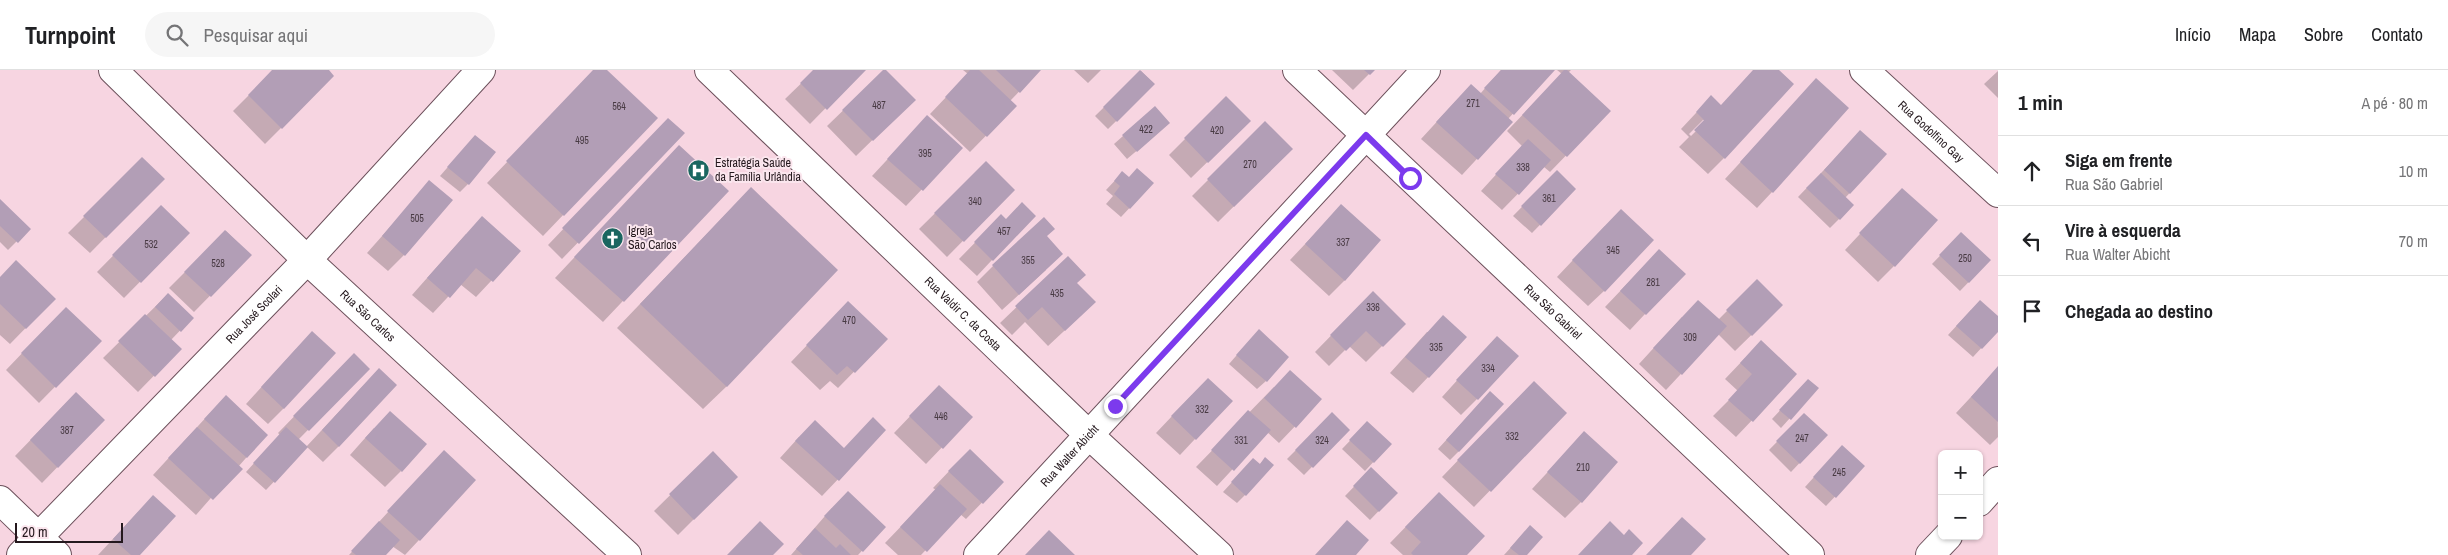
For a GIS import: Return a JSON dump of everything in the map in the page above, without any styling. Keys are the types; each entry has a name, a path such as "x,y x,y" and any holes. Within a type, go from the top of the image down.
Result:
{"street":[{"name":"Rua São Carlos","path":"113,70 307,260 627,555"},
{"name":"Rua José Scolari","path":"39,549 482,70"},
{"name":"Rua Valdir C. da Costa","path":"709,70 1089,435 1219,555"},
{"name":"Rua São Gabriel","path":"1297,70 1810,555"},
{"name":"Rua Walter Abicht","path":"978,555 1426,70"},
{"name":"Rua Godolfino Gay","path":"1864,70 1998,194"},
{"path":"1983,498 1998,481"},
{"path":"0,500 39,549"},
{"path":"1930,555 1944,540"}],"building":[{"path":"272,70 329,70 334,76 282,129 248,95"},
{"path":"593,70 607,70 658,118 564,216 506,161"},
{"path":"813,70 866,70 827,110 800,83"},
{"path":"883,70 886,70 916,100 873,141 842,110"},
{"path":"970,70 979,70 1017,106 987,137 945,97"},
{"path":"996,70 1041,70 1020,93"},
{"path":"1140,70 1155,84 1117,122 1103,107"},
{"path":"1364,70 1375,70 1370,75"},
{"path":"1501,70 1555,70 1514,115 1484,88"},
{"path":"1564,70 1567,70 1611,111 1567,157 1522,115"},
{"path":"1753,70 1779,70 1794,84 1725,159 1694,130 1704,120 1696,112 1711,95 1721,105"},
{"path":"1816,78 1849,108 1773,193 1740,162"},
{"path":"1471,84 1513,122 1478,160 1436,122"},
{"path":"1226,96 1251,121 1208,163 1184,138"},
{"path":"1155,106 1170,123 1137,152 1122,135"},
{"path":"927,115 963,148 923,191 887,159"},
{"path":"668,118 685,133 579,244 562,228"},
{"path":"1265,121 1293,149 1234,207 1207,179"},
{"path":"1860,130 1887,154 1850,194 1824,170"},
{"path":"475,135 496,152 469,185 447,167"},
{"path":"1528,139 1551,160 1519,195 1495,174"},
{"path":"679,145 729,191 624,302 574,257"},
{"path":"142,157 165,179 106,238 83,216"},
{"path":"986,161 1015,190 964,242 934,213"},
{"path":"1137,168 1154,183 1130,209 1114,194 1120,186 1114,181 1122,171 1129,177"},
{"path":"1557,170 1576,189 1541,226 1521,206"},
{"path":"1821,173 1854,205 1840,220 1806,188"},
{"path":"429,180 453,200 405,256 382,236"},
{"path":"751,187 838,270 727,387 640,304"},
{"path":"1902,188 1938,220 1895,267 1859,233"},
{"path":"0,199 31,229 18,243 0,226"},
{"path":"1022,202 1036,216 993,261 974,242 1001,214 1006,219"},
{"path":"1341,204 1381,240 1345,281 1305,244"},
{"path":"161,205 190,233 141,283 112,255"},
{"path":"1621,209 1654,240 1605,292 1572,260"},
{"path":"482,216 521,251 493,282 476,268 450,298 427,278"},
{"path":"1044,217 1055,229 1047,236 1063,254 1019,295 992,265"},
{"path":"225,230 252,255 211,297 184,272"},
{"path":"1961,232 1991,260 1969,283 1939,255"},
{"path":"1659,249 1686,274 1646,315 1620,291"},
{"path":"1068,256 1086,275 1077,283 1096,302 1065,331 1042,307 1028,320 1015,306"},
{"path":"16,260 56,299 26,329 0,304 0,277"},
{"path":"1757,279 1783,305 1752,336 1726,310"},
{"path":"1373,291 1406,324 1383,347 1366,331 1346,351 1330,335"},
{"path":"168,293 194,318 181,332 155,307"},
{"path":"1698,300 1727,326 1682,375 1653,348"},
{"path":"1980,300 1998,316 1998,332 1982,349 1956,326"},
{"path":"848,301 888,339 855,373 847,366 837,375 806,345"},
{"path":"66,307 102,341 56,388 21,353"},
{"path":"145,314 182,349 155,377 118,341"},
{"path":"1443,315 1467,337 1429,378 1405,357"},
{"path":"1259,329 1289,357 1267,382 1236,355"},
{"path":"312,331 336,353 284,409 261,387"},
{"path":"1497,336 1519,356 1478,400 1456,380"},
{"path":"1761,340 1797,374 1753,422 1728,400 1752,374 1740,363"},
{"path":"354,353 370,369 309,431 293,416"},
{"path":"1998,366 1998,422 1971,397"},
{"path":"379,368 397,385 339,447 322,430"},
{"path":"1290,370 1322,399 1296,428 1264,398"},
{"path":"1208,378 1233,401 1196,440 1171,416"},
{"path":"1808,379 1819,388 1791,420 1779,410"},
{"path":"1534,381 1567,413 1491,492 1457,460"},
{"path":"939,385 973,417 943,449 909,416"},
{"path":"1490,391 1504,404 1459,452 1446,440"},
{"path":"76,392 105,420 58,468 30,440"},
{"path":"226,395 268,435 247,458 204,419"},
{"path":"1248,410 1271,430 1234,471 1211,450"},
{"path":"390,411 427,444 402,472 365,438"},
{"path":"1332,412 1350,430 1313,468 1295,450"},
{"path":"1804,413 1828,435 1800,464 1776,441"},
{"path":"873,417 886,430 839,481 795,441 815,420 844,448"},
{"path":"1367,421 1392,444 1374,463 1349,440"},
{"path":"197,427 243,469 213,500 168,458"},
{"path":"286,427 308,447 275,483 253,463"},
{"path":"1584,431 1618,462 1582,503 1547,472"},
{"path":"1842,445 1865,466 1836,498 1813,477"},
{"path":"970,449 1004,482 983,504 948,471"},
{"path":"444,450 476,480 420,541 387,511"},
{"path":"713,451 738,477 694,520 669,494"},
{"path":"1265,457 1274,465 1246,496 1231,482 1253,458 1260,464"},
{"path":"1371,467 1398,493 1379,512 1353,486"},
{"path":"940,484 967,509 927,552 900,527"},
{"path":"848,491 886,527 863,552 824,516"},
{"path":"1439,492 1485,536 1467,555 1413,555 1411,553 1421,542 1405,527"},
{"path":"153,495 176,516 140,555 131,555 113,539"},
{"path":"1682,517 1706,539 1691,555 1646,555"},
{"path":"1347,520 1369,540 1356,555 1315,555"},
{"path":"379,521 400,540 386,555 356,555 351,551"},
{"path":"760,521 784,544 773,555 727,555"},
{"path":"1610,521 1624,535 1629,529 1643,543 1632,555 1578,555"},
{"path":"1530,525 1543,537 1527,555 1519,555 1510,548"},
{"path":"815,528 836,548 840,544 851,555 803,555 796,549"},
{"path":"1049,530 1075,555 1025,555"}],"place":[{"name":"Estratégia Saúde da Família Urlândia","path":"699,170"},
{"name":"Igreja São Carlos","path":"612,238"}],"route":[{"path":"1115,406 1366,135 1410,178"}]}
